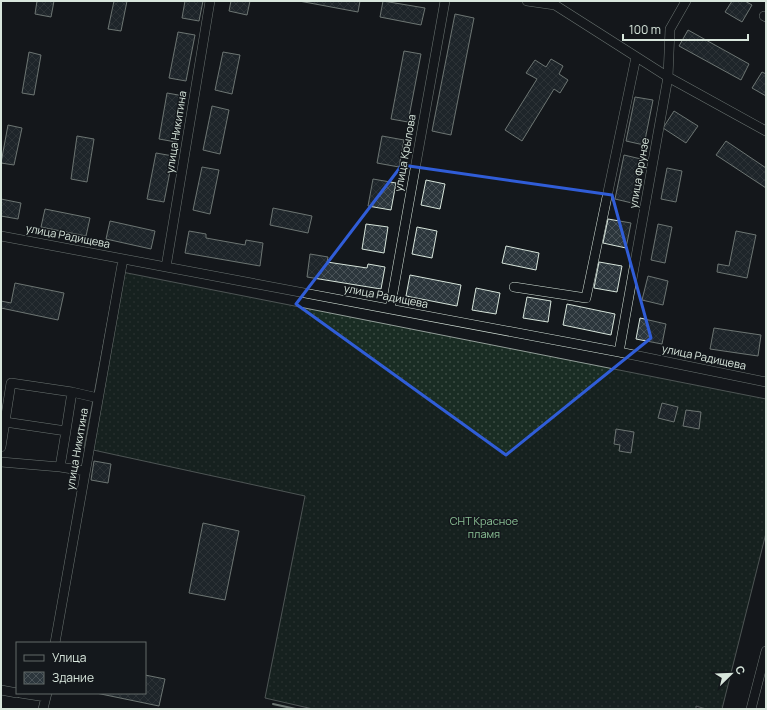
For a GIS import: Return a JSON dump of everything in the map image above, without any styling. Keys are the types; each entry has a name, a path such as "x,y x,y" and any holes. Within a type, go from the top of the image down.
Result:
{"street":[{"name":"улица Никитина","path":"166,267 210,1"},
{"name":"улица Крылова","path":"390,309 445,1"},
{"path":"527,1 555,5 668,77 766,131"},
{"name":"улица Фрунзе","path":"619,352 668,77 670,29 686,1"},
{"path":"514,287 586,298 636,57"},
{"name":"улица Радищева","path":"1,236 619,352 766,382"},
{"name":"улица Никитина","path":"55,642 123,259"},
{"path":"1,448 11,383 72,392 98,398"},
{"path":"60,466 72,392"},
{"path":"5,422 66,431"},
{"path":"1,462 60,466 85,471"},
{"path":"751,709 766,652"},
{"path":"1,690 16,693"},
{"path":"32,694 46,695 44,709"}],"highlighted area":[{"path":"402,165 612,195 651,338 506,455 296,304"}],"green space":[{"name":"СНТ Красное пламя","path":"117,271 766,399 766,533 722,709 706,709 696,706 696,709 313,709 265,698 305,496 84,448"}],"building":[{"path":"37,1 54,1 51,17 35,14"},
{"path":"114,1 127,1 121,31 108,29"},
{"path":"185,1 203,1 199,21 182,18"},
{"path":"231,1 250,1 247,15 229,11"},
{"path":"299,1 360,1 358,12"},
{"path":"383,1 425,8 421,25 380,17"},
{"path":"732,1 745,1 752,5 742,22 725,12"},
{"path":"455,14 474,18 451,135 432,131"},
{"path":"688,30 749,64 741,80 679,46"},
{"path":"178,32 195,35 186,81 169,78"},
{"path":"404,51 421,54 408,122 391,119"},
{"path":"29,52 41,55 34,95 22,93"},
{"path":"223,52 240,55 232,94 215,90"},
{"path":"551,59 563,66 559,74 568,80 560,93 554,89 522,141 505,130 537,79 526,73 535,60 546,67"},
{"path":"762,72 766,74 766,96 752,88"},
{"path":"167,93 184,96 176,142 159,139"},
{"path":"635,97 653,100 644,145 626,141"},
{"path":"212,106 229,110 220,154 203,150"},
{"path":"674,111 698,126 686,143 663,128"},
{"path":"8,125 22,128 14,165 1,163"},
{"path":"77,136 94,139 87,182 71,179"},
{"path":"382,136 404,140 399,167 377,163"},
{"path":"726,141 766,168 766,188 716,155"},
{"path":"156,153 173,156 164,202 147,199"},
{"path":"624,155 641,159 632,203 615,199"},
{"path":"202,167 219,170 210,214 193,210"},
{"path":"667,168 682,171 676,202 661,199"},
{"path":"373,179 396,183 391,210 368,206"},
{"path":"426,180 445,184 440,209 421,205"},
{"path":"1,199 21,203 18,219 1,216"},
{"path":"273,208 312,216 308,233 270,225"},
{"path":"45,209 90,218 86,236 41,227"},
{"path":"608,219 631,223 626,248 603,243"},
{"path":"110,221 155,231 151,249 106,239"},
{"path":"366,224 388,227 384,253 362,249"},
{"path":"658,224 672,227 665,263 651,260"},
{"path":"417,227 437,231 432,258 412,254"},
{"path":"189,231 206,234 206,238 245,245 246,240 263,243 260,266 185,253"},
{"path":"736,231 756,235 747,278 717,272 718,264 729,266"},
{"path":"506,246 539,253 536,270 502,263"},
{"path":"310,254 328,257 327,262 367,268 368,264 385,267 381,289 307,277"},
{"path":"599,262 622,266 617,292 594,288"},
{"path":"410,275 461,285 457,306 406,296"},
{"path":"648,276 668,281 663,305 642,300"},
{"path":"15,283 64,293 58,320 1,308 1,301 11,303"},
{"path":"476,288 500,293 496,314 472,310"},
{"path":"527,297 551,301 548,322 523,318"},
{"path":"567,304 615,314 611,335 563,325"},
{"path":"640,318 666,324 662,344 636,339"},
{"path":"714,328 761,335 758,356 710,349"},
{"path":"662,403 678,407 674,422 658,418"},
{"path":"686,410 701,412 699,429 683,426"},
{"path":"616,429 634,432 631,453 619,451 620,445 614,444"},
{"path":"94,461 111,464 108,483 91,480"},
{"path":"203,523 239,531 225,600 189,593"},
{"path":"146,675 165,679 159,706 101,694 146,694"}],"wall":[{"path":"273,704 296,709"}]}
